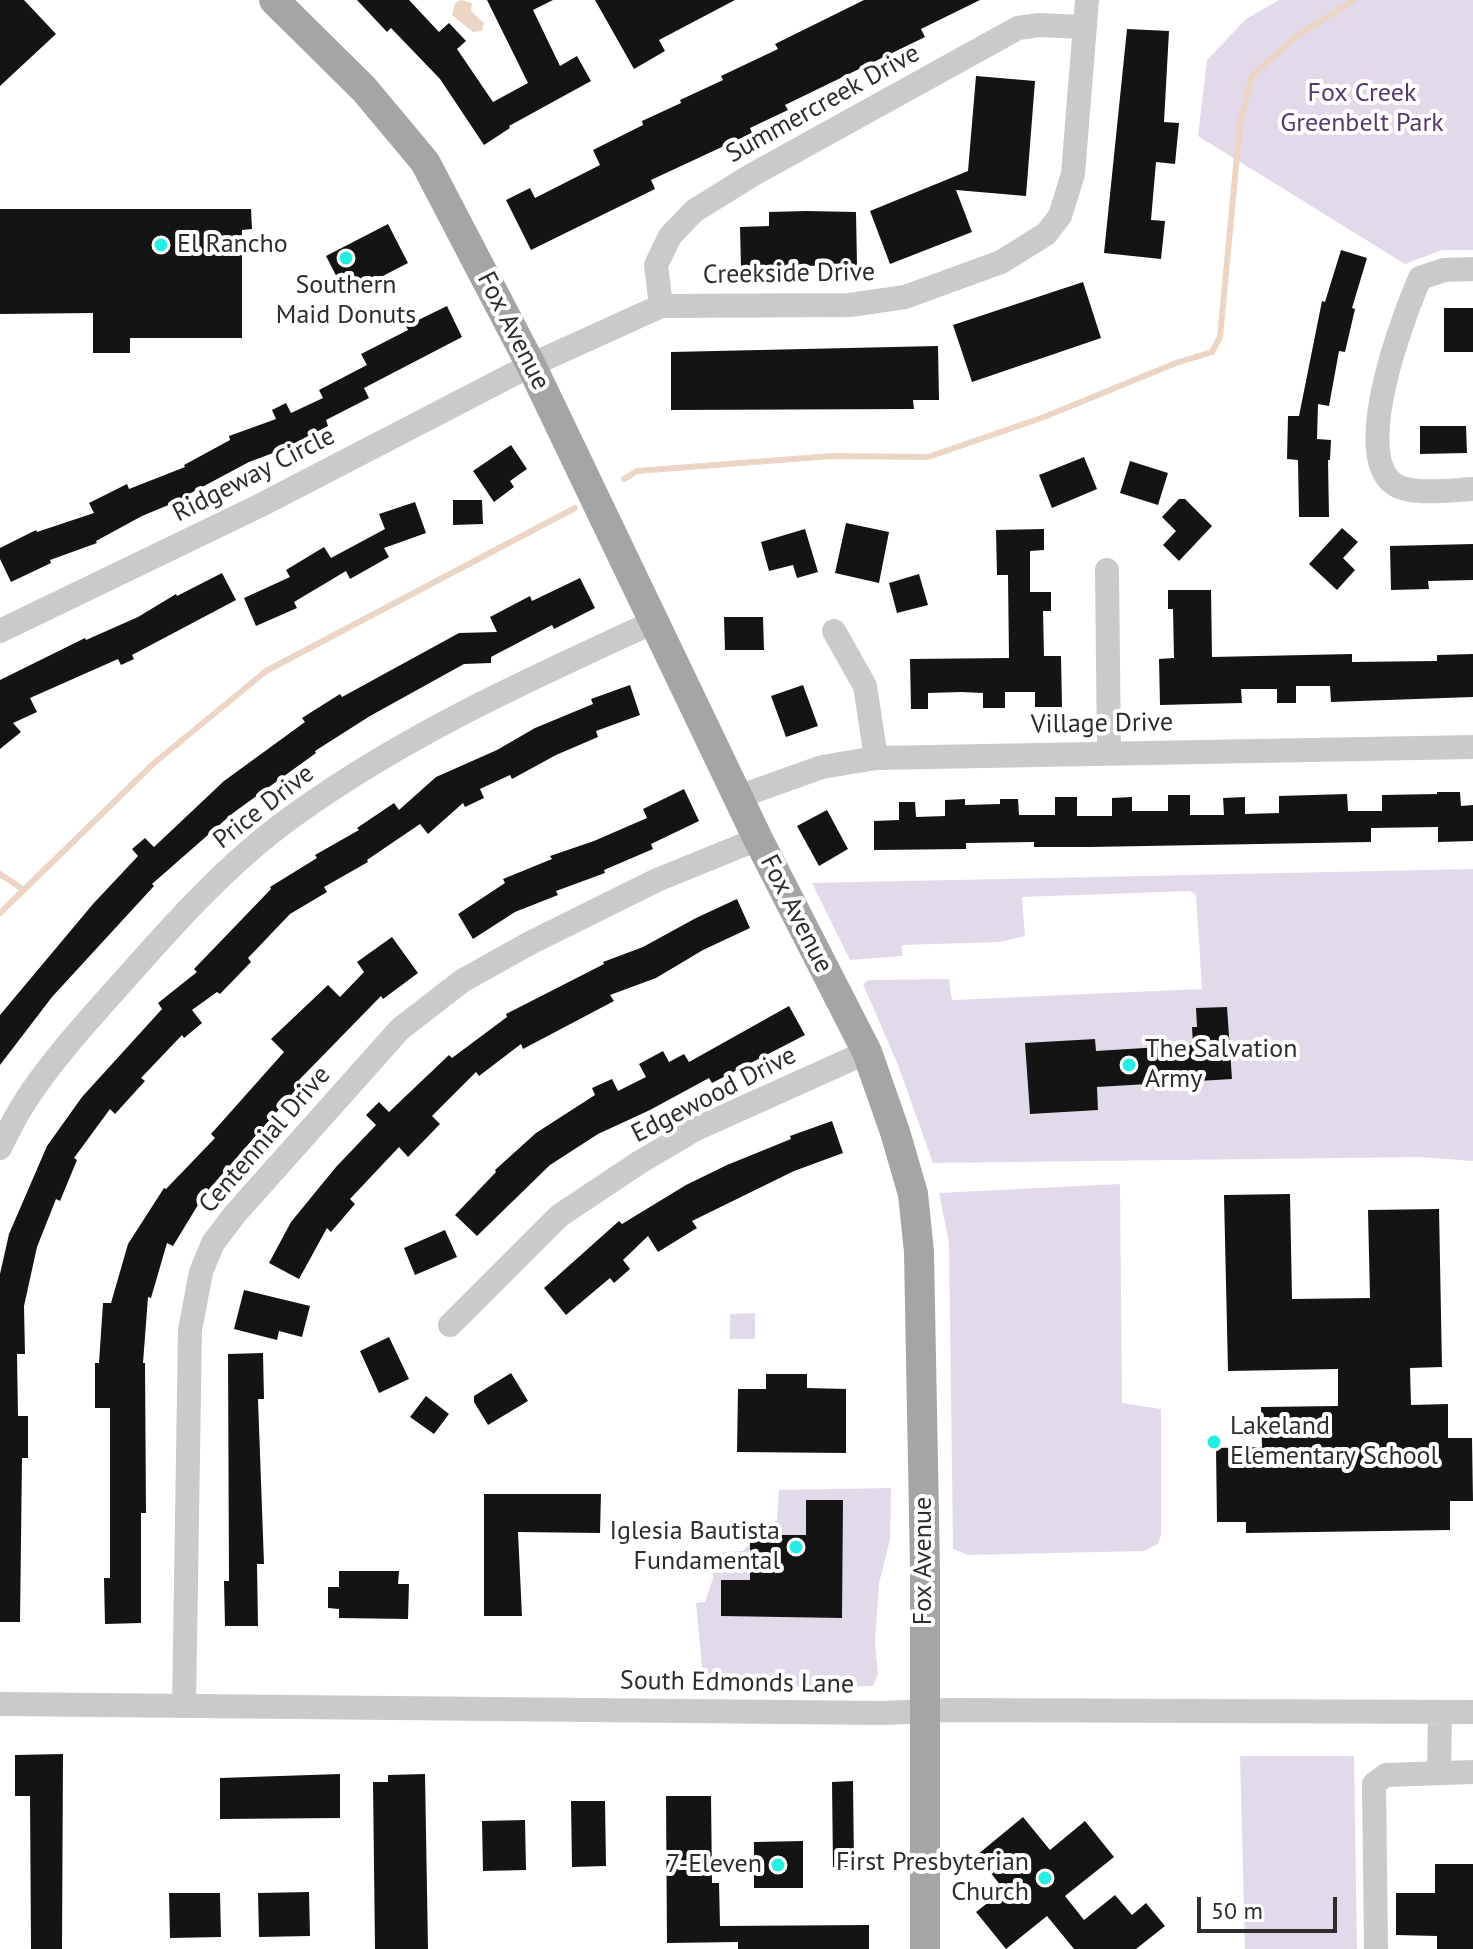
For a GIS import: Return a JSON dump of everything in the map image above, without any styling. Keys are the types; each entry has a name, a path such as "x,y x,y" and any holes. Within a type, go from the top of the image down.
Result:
{"main road":[{"name":"Fox Avenue","path":"274,0 364,89 425,162 531,365 758,839 867,1052 910,1181 919,1252 925,1569 925,1949"}],"street":[{"name":"Creekside Drive","path":"531,365 661,306 850,305 905,297 1001,262 1025,249 1046,234 1067,201 1073,174 1087,0"},
{"name":"Summercreek Drive","path":"661,306 656,265 670,236 694,211 752,175 1018,28 1039,25 1085,27"},
{"path":"1473,269 1444,270 1420,278 1403,320 1380,399 1378,457 1391,483 1406,490 1473,489"},
{"name":"Ridgeway Circle","path":"0,631 259,506 531,365"},
{"path":"1107,570 1109,752"},
{"name":"Price Drive","path":"0,1148 23,1104 87,1022 195,900 276,829 376,759 419,735 542,673 654,622"},
{"path":"834,631 865,686 876,758"},
{"name":"Village Drive","path":"738,797 822,767 876,758 1473,747"},
{"name":"Centennial Drive","path":"184,1706 190,1330 201,1272 213,1243 235,1214 400,1029 462,981 530,943 657,880 758,839"},
{"name":"Edgewood Drive","path":"450,1325 559,1216 640,1162 696,1129 867,1052"},
{"name":"South Edmonds Lane","path":"0,1704 1473,1712"},
{"path":"1439,1772 1440,1712"},
{"path":"1376,1949 1374,1784 1386,1775 1473,1772"}],"green space":[{"name":"Fox Creek Greenbelt Park","path":"1279,0 1473,0 1473,250 1442,250 1405,264 1198,136 1207,60 1246,19"},
{"path":"1473,869 1473,1161 1419,1157 933,1163 898,1065 863,984 869,980 949,979 952,1000 1202,989 1196,895 1190,891 1022,897 1025,936 1000,942 902,945 902,956 850,960 812,883"},
{"path":"1120,1184 1122,1403 1161,1409 1161,1535 1158,1544 1144,1551 968,1555 953,1549 949,1243 939,1193"},
{"path":"755,1313 755,1339 730,1339 730,1314"},
{"path":"891,1488 890,1540 879,1583 875,1643 878,1674 873,1686 704,1688 696,1603 705,1602 713,1578 712,1553 742,1551 777,1520 779,1490"},
{"path":"1240,1756 1354,1756 1357,1949 1245,1949"}],"shaded area":[{"path":"461,0 472,3 471,11 484,23 482,31 473,32 452,15 455,3"}],"building":[{"path":"0,0 24,0 56,34 0,86"},
{"path":"357,0 409,0 439,32 449,23 466,41 457,49 493,102 528,83 487,0 553,0 533,10 560,66 577,56 591,81 509,126 484,145 440,79 391,28 387,32"},
{"path":"595,0 735,0 659,40 665,51 634,69"},
{"path":"864,0 980,0 921,29 925,37 785,105 788,110 750,128 752,133 651,180 655,189 531,250 506,200 530,188 535,198 600,165 593,150 643,125 642,121 681,103 680,100 723,80 721,76 778,49 775,44"},
{"path":"1127,29 1169,31 1164,122 1179,123 1175,164 1156,162 1151,220 1165,221 1161,259 1104,253"},
{"path":"976,76 1035,81 1026,196 956,190 972,232 890,264 870,211 968,171"},
{"path":"0,209 251,209 252,229 242,230 242,338 130,338 130,353 93,353 93,313 0,314"},
{"path":"769,212 856,212 857,265 741,267 740,227 769,226"},
{"path":"388,224 408,263 346,295 326,256"},
{"path":"1341,250 1367,258 1352,308 1355,309 1345,352 1339,351 1329,406 1318,404 1317,439 1331,440 1328,460 1329,517 1299,517 1298,460 1287,459 1288,416 1299,416 1322,301 1325,302"},
{"path":"1083,282 1101,338 972,382 953,325"},
{"path":"447,306 462,337 364,388 369,398 326,420 328,426 249,462 190,496 142,516 97,543 50,560 51,563 11,582 0,559 0,548 36,530 94,513 89,503 127,484 129,489 185,467 230,440 229,436 276,419 272,410 286,403 291,413 323,398 319,390 367,365 361,354 408,330 406,326"},
{"path":"1444,308 1473,308 1473,352 1444,352"},
{"path":"938,346 939,400 913,400 914,409 671,410 671,352"},
{"path":"1420,426 1466,426 1467,453 1420,454"},
{"path":"511,445 527,469 510,481 514,487 494,502 473,471"},
{"path":"1084,457 1097,489 1052,508 1039,475"},
{"path":"1130,461 1168,473 1158,505 1120,493"},
{"path":"1179,499 1185,499 1212,526 1179,561 1163,545 1176,531 1162,517"},
{"path":"453,500 482,500 483,524 453,525"},
{"path":"415,502 426,533 384,548 389,557 350,579 346,571 294,602 297,608 256,626 244,598 290,577 286,570 324,547 331,558 385,529 379,514"},
{"path":"846,523 889,532 879,583 835,573"},
{"path":"1342,528 1358,542 1343,558 1355,570 1337,590 1309,564"},
{"path":"805,529 818,572 797,578 793,565 769,571 761,542"},
{"path":"1044,529 1044,550 1030,551 1030,592 1051,592 1051,611 1043,611 1044,656 1061,656 1062,707 1035,707 1035,692 1005,692 1005,708 983,708 983,693 961,692 928,693 928,709 911,709 910,659 1009,658 1008,575 997,575 996,530"},
{"path":"1473,544 1473,580 1428,581 1429,589 1391,590 1390,546"},
{"path":"222,573 236,600 132,655 134,659 121,665 118,659 30,698 37,712 13,723 21,732 0,749 0,680 85,638 138,617 176,594"},
{"path":"919,574 928,605 897,613 889,583"},
{"path":"580,578 595,608 554,629 552,625 491,657 491,663 464,664 370,716 315,751 233,813 152,884 154,886 52,997 0,1065 0,1015 93,904 138,856 132,849 145,838 154,847 224,781 305,722 302,718 340,694 342,697 459,633 497,632 490,617 530,596 532,601"},
{"path":"1168,590 1211,590 1212,657 1352,654 1352,662 1437,661 1437,655 1473,654 1473,697 1331,702 1330,686 1296,686 1296,703 1277,703 1277,689 1241,689 1242,703 1160,705 1159,659 1174,658 1173,609 1168,609"},
{"path":"724,617 763,617 764,650 725,650"},
{"path":"630,685 640,715 596,731 598,737 512,779 510,775 480,789 484,798 465,807 463,803 428,834 420,824 368,862 324,887 327,892 290,914 248,958 251,962 220,994 217,992 192,1010 202,1023 184,1038 182,1035 141,1078 145,1081 115,1114 110,1109 74,1158 77,1160 60,1201 56,1199 37,1247 24,1306 25,1354 17,1354 18,1416 28,1416 28,1458 22,1458 20,1622 0,1622 0,1274 9,1234 47,1146 82,1097 162,1009 158,1003 197,972 194,969 270,887 317,858 315,855 359,830 357,828 394,803 399,810 436,777 497,750 535,728 593,704 591,699"},
{"path":"803,685 818,726 786,737 771,696"},
{"path":"684,789 699,821 651,844 653,849 604,870 605,873 556,891 558,895 515,912 473,939 458,914 505,883 503,879 552,859 550,856 647,818 643,809"},
{"path":"1460,792 1461,806 1473,805 1473,841 1438,842 1438,827 1371,828 1371,842 1089,847 1034,847 1034,842 966,843 966,849 874,850 874,821 899,820 899,802 915,802 916,817 945,816 945,800 965,799 965,805 1000,804 1000,799 1018,799 1019,815 1055,815 1055,797 1077,797 1077,816 1112,816 1112,798 1132,797 1132,811 1168,811 1168,795 1190,795 1190,815 1224,815 1223,798 1245,797 1245,814 1279,813 1279,796 1347,794 1348,811 1382,811 1382,795"},
{"path":"827,810 848,849 819,866 797,826"},
{"path":"737,899 750,928 703,950 656,978 610,995 614,1001 523,1049 521,1044 479,1076 476,1072 432,1116 440,1124 408,1157 399,1147 350,1199 355,1204 331,1232 327,1228 299,1279 269,1263 291,1222 336,1167 376,1125 366,1115 379,1102 389,1112 449,1055 452,1058 507,1017 506,1014 603,962 643,947"},
{"path":"392,937 418,973 383,999 381,996 299,1080 302,1083 204,1195 173,1246 167,1243 151,1298 148,1297 143,1363 146,1513 141,1513 141,1623 105,1624 104,1578 110,1578 110,1408 95,1408 95,1363 99,1363 103,1303 111,1303 128,1244 164,1188 215,1138 211,1134 284,1052 271,1039 328,985 340,997 364,972 357,962"},
{"path":"789,1006 805,1035 712,1083 709,1078 598,1134 550,1165 477,1236 455,1215 495,1170 536,1133 595,1095 592,1088 612,1079 618,1091 646,1077 639,1064 663,1051 669,1062 684,1054 689,1062"},
{"name":"The Salvation Army","path":"1227,1007 1232,1079 1097,1087 1098,1110 1030,1114 1025,1043 1095,1039 1096,1051 1193,1045 1192,1027 1197,1027 1196,1008"},
{"path":"832,1121 843,1153 794,1171 692,1221 697,1228 658,1252 648,1236 623,1260 630,1269 614,1283 610,1278 566,1315 544,1288 619,1221 622,1224 686,1185 727,1165"},
{"path":"1290,1194 1292,1299 1370,1298 1368,1210 1439,1209 1442,1367 1410,1368 1411,1405 1448,1404 1448,1438 1472,1438 1473,1501 1450,1501 1450,1530 1246,1533 1246,1522 1217,1522 1216,1448 1262,1447 1261,1407 1338,1406 1338,1369 1228,1371 1224,1195"},
{"path":"445,1230 457,1257 415,1275 404,1248"},
{"path":"244,1290 310,1306 302,1337 279,1331 277,1340 234,1329"},
{"path":"389,1337 409,1379 379,1393 360,1351"},
{"path":"263,1353 264,1399 258,1399 264,1564 257,1564 258,1626 225,1626 224,1581 229,1581 228,1354"},
{"path":"511,1373 528,1401 488,1425 474,1402 474,1396"},
{"path":"766,1374 807,1374 807,1388 846,1389 846,1453 737,1452 738,1389 766,1389"},
{"path":"426,1396 449,1414 434,1434 410,1417"},
{"path":"484,1494 601,1494 600,1533 518,1532 522,1616 484,1616"},
{"name":"Iglesia Bautista Fundamental","path":"806,1500 843,1500 842,1618 721,1616 721,1580 750,1580 750,1535 806,1535"},
{"path":"339,1571 399,1571 398,1584 409,1584 408,1619 339,1618 339,1609 328,1608 328,1587 339,1587"},
{"path":"63,1754 62,1949 31,1949 30,1796 15,1796 15,1755"},
{"path":"340,1774 340,1818 220,1819 220,1778"},
{"path":"425,1774 428,1949 375,1949 373,1782 388,1782 388,1775"},
{"path":"853,1781 854,1867 833,1867 832,1782"},
{"path":"666,1796 711,1796 712,1883 719,1883 720,1926 869,1925 869,1949 738,1949 738,1942 667,1943"},
{"path":"571,1801 605,1801 606,1866 572,1867"},
{"name":"First Presbyterian Church","path":"1023,1817 1050,1850 1085,1821 1114,1857 1065,1896 1084,1920 1115,1895 1132,1915 1146,1903 1165,1926 1136,1949 1074,1949 1047,1916 1006,1949 976,1912 1004,1890 977,1855"},
{"path":"525,1820 526,1870 483,1871 482,1821"},
{"name":"7-Eleven","path":"803,1841 803,1888 754,1888 754,1842"},
{"path":"1435,1864 1473,1864 1473,1949 1437,1949 1437,1936 1396,1935 1396,1893 1435,1893"},
{"path":"309,1892 310,1936 259,1937 258,1893"},
{"path":"169,1893 220,1893 221,1937 170,1938"}],"waterway":[{"path":"624,479 637,471 832,456 928,457 1044,417 1176,363 1212,352 1220,337 1240,123 1252,76 1294,38 1354,0"},
{"path":"0,913 153,764 266,671 575,508"},
{"path":"0,874 24,890"}],"place":[{"name":"El Rancho","path":"161,245"},
{"name":"Southern Maid Donuts","path":"346,258"},
{"name":"The Salvation Army","path":"1129,1065"},
{"name":"Lakeland Elementary School","path":"1214,1442"},
{"name":"Iglesia Bautista Fundamental","path":"796,1547"},
{"name":"7-Eleven","path":"778,1865"},
{"name":"First Presbyterian Church","path":"1045,1878"}]}
